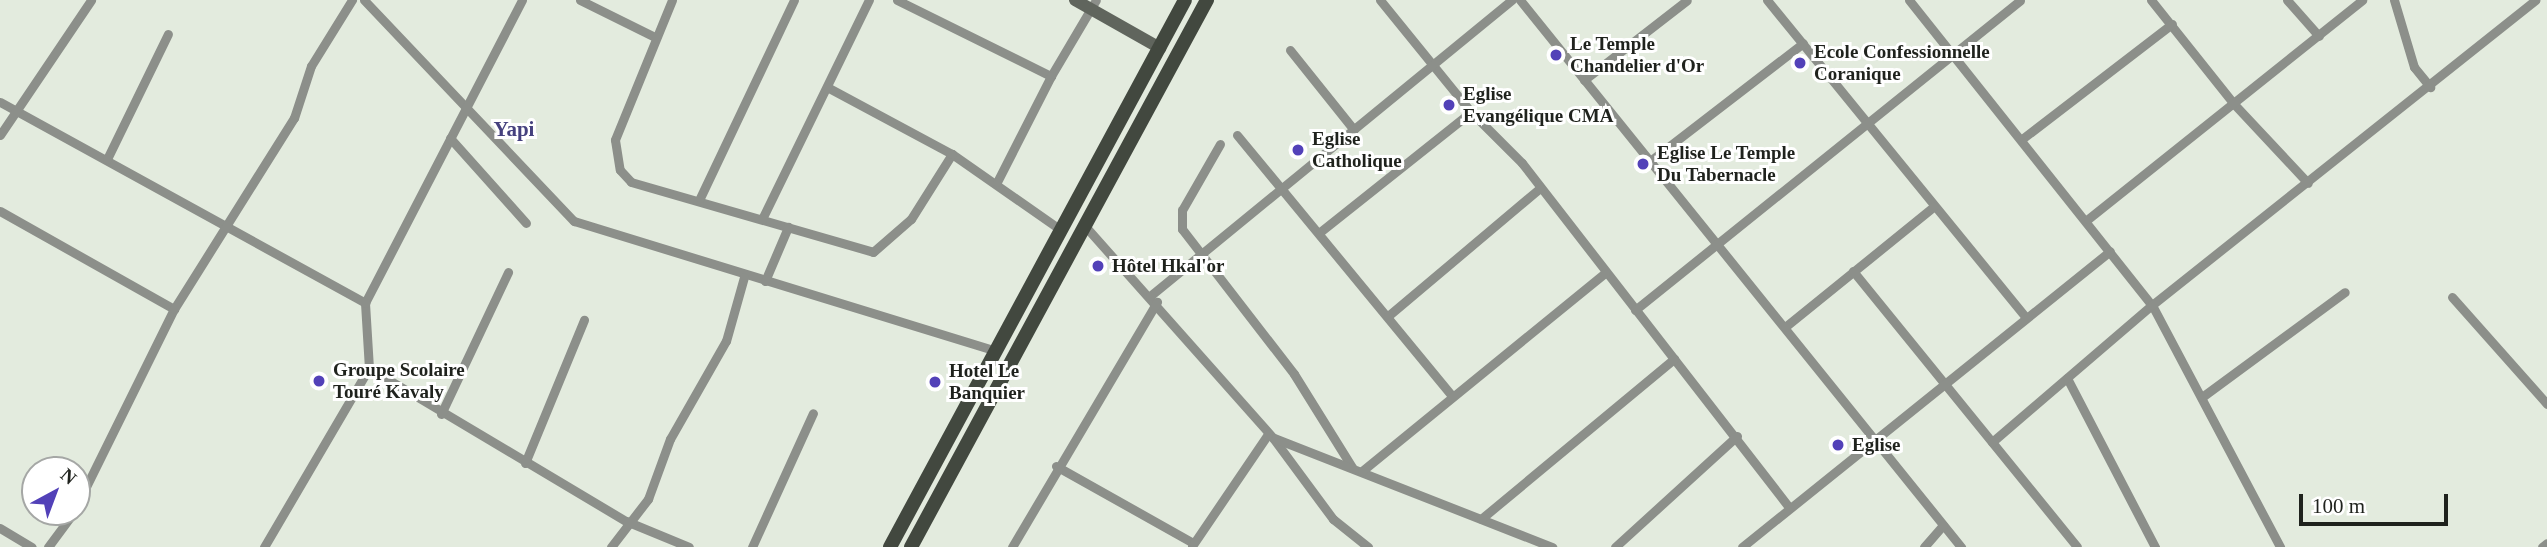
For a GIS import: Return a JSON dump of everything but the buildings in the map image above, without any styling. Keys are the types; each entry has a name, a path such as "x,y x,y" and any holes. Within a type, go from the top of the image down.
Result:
{"main road":[{"path":"890,547 1185,0"},
{"path":"911,547 1207,0"}],"street":[{"path":"0,135 91,0"},
{"path":"91,477 174,309 230,224 294,118 311,66 352,0"},
{"path":"364,0 467,105 574,221 744,277 996,351"},
{"path":"264,547 369,368 365,303 522,0"},
{"path":"580,0 654,37"},
{"path":"672,0 654,37 615,139 615,157 631,182 700,198 864,251 882,249 911,219 952,154"},
{"path":"700,198 794,0"},
{"path":"762,219 869,0"},
{"path":"897,0 1051,76"},
{"path":"1075,0 1094,4 1160,48"},
{"path":"1380,0 1471,112 1501,138 1790,507"},
{"path":"1012,547 1153,299 1279,188 1512,0"},
{"path":"1520,0 1961,547"},
{"path":"1584,80 1687,0"},
{"path":"1767,0 2026,318"},
{"path":"1909,0 2088,219 2152,305 2280,547"},
{"path":"1635,310 2020,0"},
{"path":"2151,0 2234,104 2308,183"},
{"path":"2287,0 2319,36"},
{"path":"2088,219 2362,0"},
{"path":"2394,0 2414,67 2430,87"},
{"path":"1992,442 2152,305 2430,87 2536,0"},
{"path":"997,182 1051,76 1094,4"},
{"path":"2022,139 2172,24"},
{"path":"107,159 168,34"},
{"path":"1650,162 1803,43"},
{"path":"1290,50 1354,130"},
{"path":"827,87 952,154 997,182 1061,230"},
{"path":"0,102 230,224 365,303"},
{"path":"1320,232 1471,112"},
{"path":"1237,135 1279,188 1320,232 1451,394"},
{"path":"450,138 526,223"},
{"path":"1220,144 1179,220 1201,256 1294,374 1352,467"},
{"path":"1388,316 1540,188"},
{"path":"1785,327 1933,207"},
{"path":"0,211 174,309"},
{"path":"1085,226 1153,299 1270,436 1312,495 1356,544 1368,547"},
{"path":"765,281 788,227"},
{"path":"1742,547 1946,386 2110,251"},
{"path":"1853,271 2077,547"},
{"path":"441,414 508,272"},
{"path":"1362,471 1451,394 1605,273"},
{"path":"611,547 626,521 648,499 670,439 726,341 744,277"},
{"path":"2202,397 2345,292"},
{"path":"2452,297 2545,397"},
{"path":"525,463 584,320"},
{"path":"1481,519 1674,359"},
{"path":"369,368 441,414 626,521 689,547"},
{"path":"2067,378 2155,547"},
{"path":"752,547 813,413"},
{"path":"1270,436 1552,547"},
{"path":"1056,466 1192,545 1270,436"},
{"path":"1615,547 1737,436"},
{"path":"48,547 64,526"},
{"path":"1924,547 1943,526"},
{"path":"0,528 32,547"},
{"path":"2542,547 2547,543"}],"place":[{"name":"Le Temple Chandelier d'Or","path":"1556,55"},
{"name":"Ecole Confessionnelle Coranique","path":"1800,63"},
{"name":"Eglise Evangélique CMA","path":"1449,105"},
{"name":"Eglise Catholique","path":"1298,150"},
{"name":"Eglise Le Temple Du Tabernacle","path":"1643,164"},
{"name":"Hôtel Hkal'or","path":"1098,266"},
{"name":"Groupe Scolaire Touré Kavaly","path":"319,381"},
{"name":"Hotel Le Banquier","path":"935,382"},
{"name":"Eglise","path":"1838,445"}],"district":[{"name":"Yapi","path":"514,129"}]}
